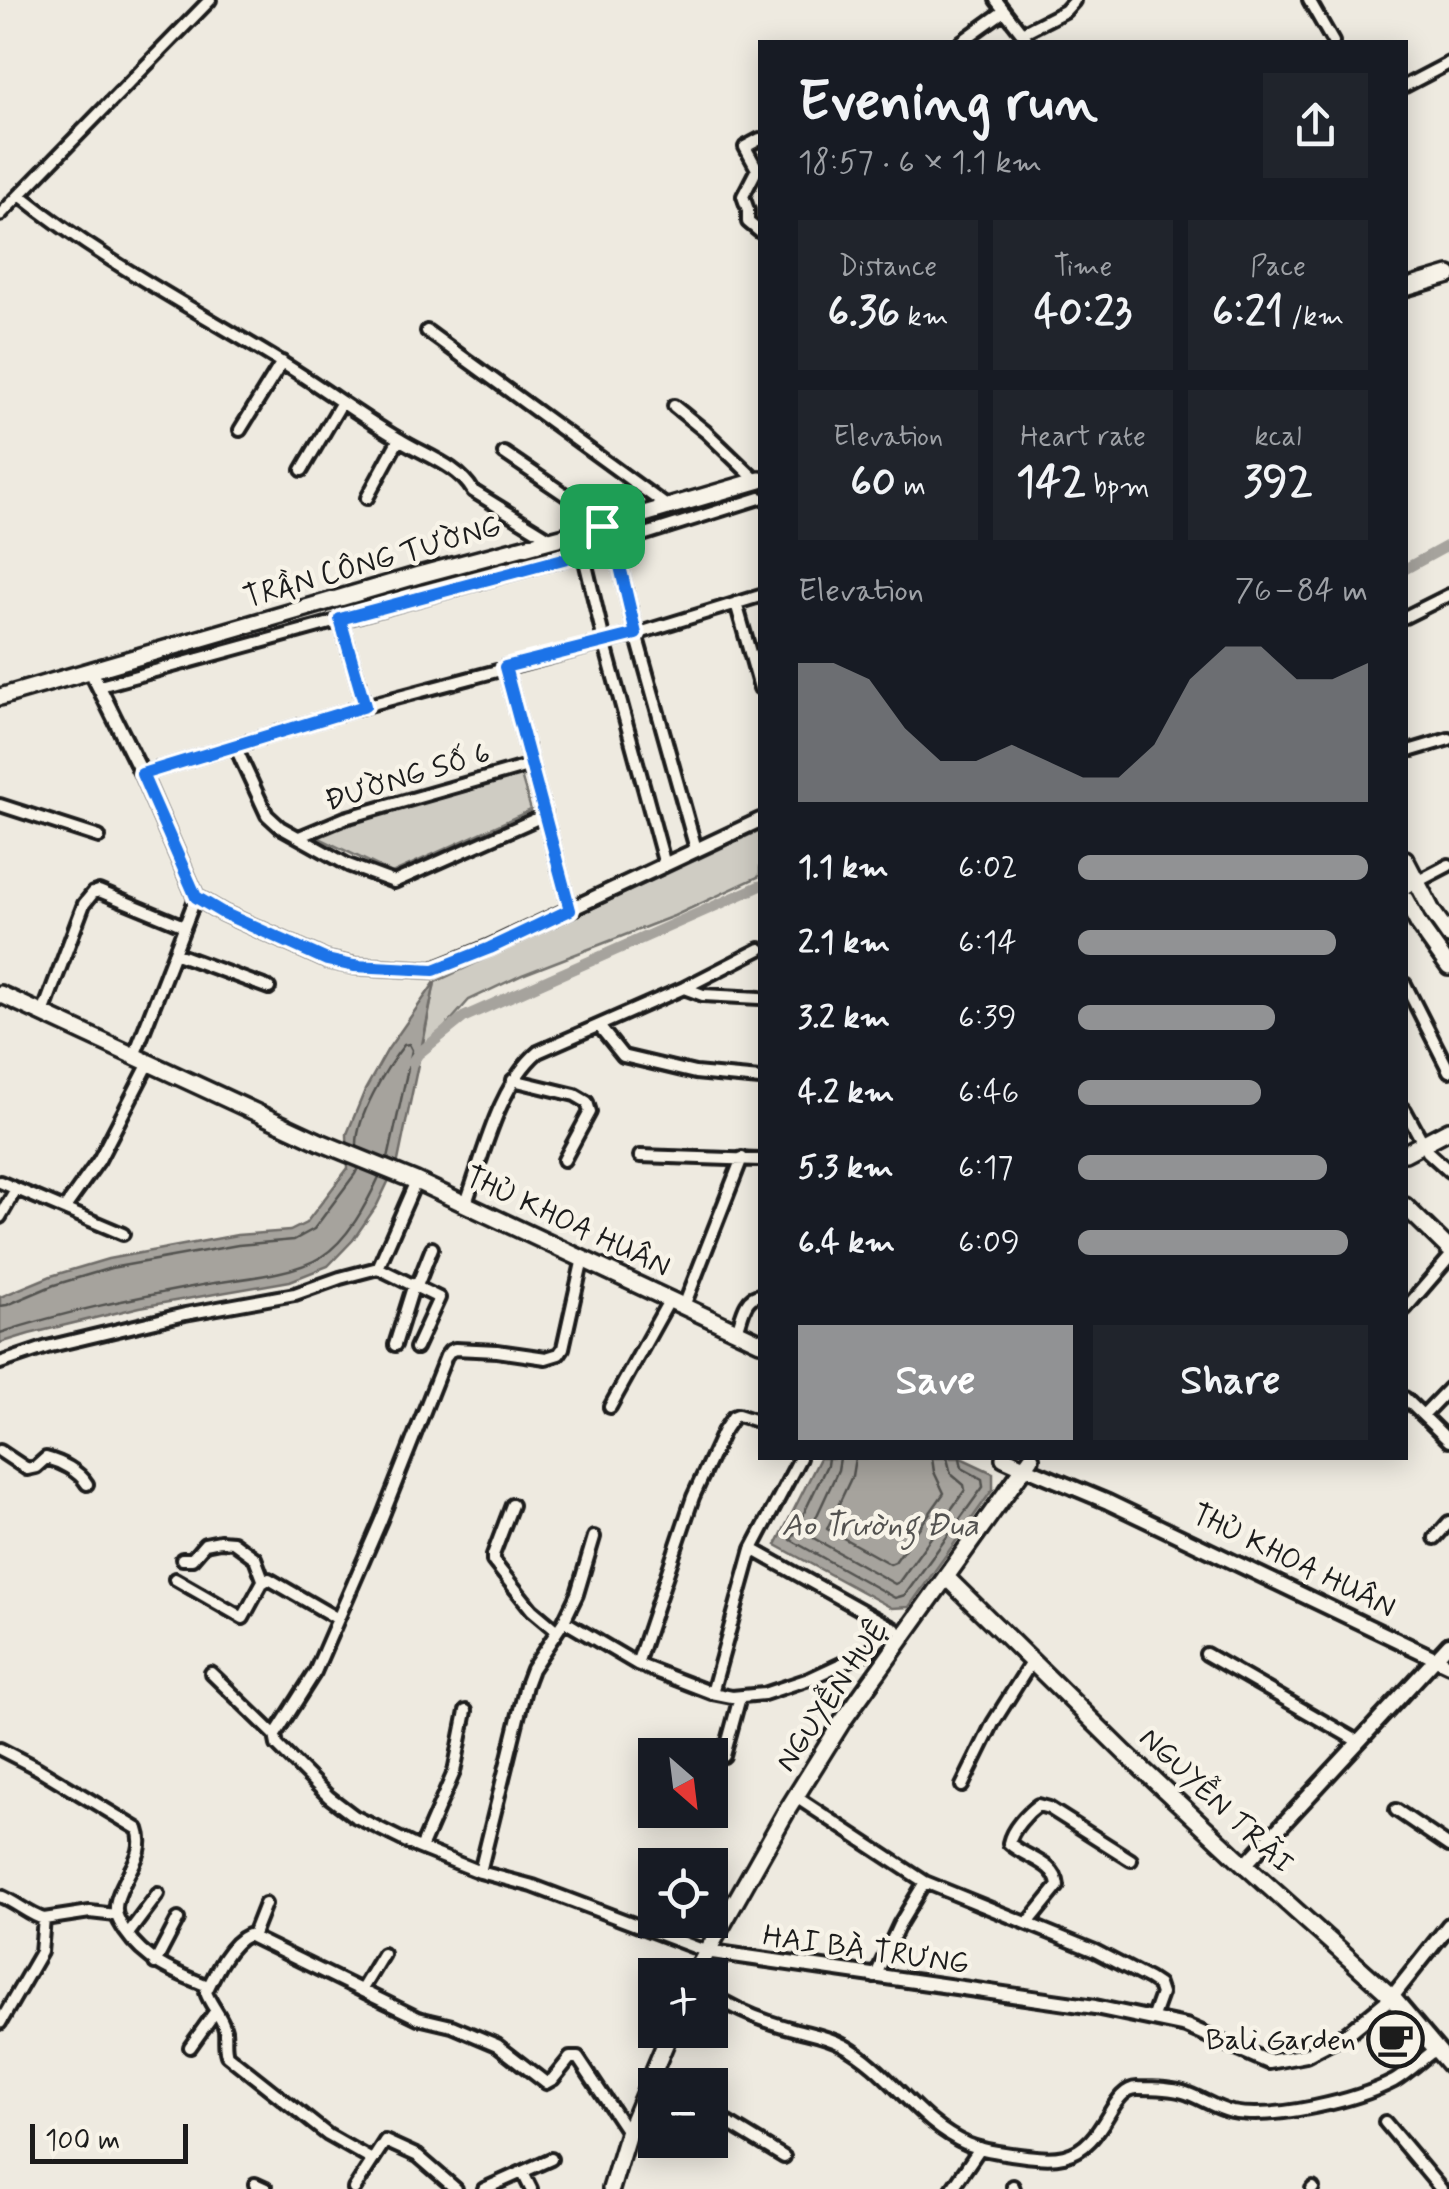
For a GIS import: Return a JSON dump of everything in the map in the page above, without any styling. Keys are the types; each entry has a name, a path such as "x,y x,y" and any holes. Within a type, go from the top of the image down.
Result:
{"main road":[{"path":"1408,287 1449,275"},
{"name":"TRẦN CÔNG TƯỜNG","path":"0,697 551,539 758,486"},
{"path":"1411,885 1449,935"},
{"path":"1408,905 1449,967"},
{"path":"0,994 141,1060"},
{"name":"THỦ KHOA HUÂN","path":"141,1060 466,1204 758,1341"},
{"path":"1408,1152 1449,1130"},
{"path":"1408,1209 1449,1249"},
{"name":"NGUYỄN HUỆ","path":"702,1958 898,1631 946,1577 1028,1462"},
{"name":"NGUYỄN TRÃI","path":"946,1577 1125,1753 1392,1997 1449,2064"},
{"path":"611,2189 628,2134 638,2116"}],"street":[{"path":"0,215 210,0"},
{"path":"996,0 1025,38 1065,11 1074,0"},
{"path":"1309,0 1333,40"},
{"path":"964,40 1004,11"},
{"path":"1408,84 1449,64"},
{"path":"758,140 746,147 757,168 743,196 748,222 758,230"},
{"path":"20,195 120,266 466,478 472,491 551,539"},
{"path":"426,331 668,507"},
{"path":"240,430 282,362"},
{"path":"302,470 342,402"},
{"path":"674,406 758,485"},
{"path":"367,498 399,439"},
{"path":"504,453 606,525 696,849"},
{"name":"TRẦN CÔNG TƯỜNG","path":"100,686 582,554 758,486"},
{"path":"578,532 665,865"},
{"path":"142,774 365,706 636,634 758,597"},
{"path":"1408,616 1445,597 1449,610"},
{"path":"736,603 758,681"},
{"path":"340,619 365,706"},
{"path":"505,667 570,910"},
{"path":"91,671 196,897 327,960 354,966 434,970 490,948 758,821"},
{"path":"1412,750 1449,739"},
{"path":"236,746 268,815 280,827 348,865 394,882 545,815"},
{"name":"ĐƯỜNG SỐ 6","path":"299,838 345,818 531,765"},
{"path":"0,805 100,836"},
{"path":"1411,885 1449,865"},
{"path":"42,1014 84,904 92,893 100,892 184,926"},
{"path":"64,1209 99,1160 141,1060 196,897"},
{"path":"466,1204 505,1094 526,1062 538,1052 684,988 758,950"},
{"path":"174,953 269,988"},
{"path":"684,988 703,994 758,998"},
{"path":"1408,999 1449,1072"},
{"path":"600,1026 623,1056 696,1073 758,1078"},
{"path":"513,1080 575,1095 587,1102 590,1112 564,1160"},
{"path":"1408,1116 1428,1152 1449,1170"},
{"path":"640,1156 758,1160"},
{"path":"610,1407 677,1303 742,1158"},
{"path":"378,1268 411,1179"},
{"path":"0,1182 123,1234"},
{"path":"0,1217 16,1189"},
{"path":"394,1345 432,1248"},
{"path":"275,1735 312,1680 446,1356 455,1349 546,1358 559,1354 583,1258"},
{"path":"1408,1306 1449,1258"},
{"path":"0,1363 185,1314 295,1294 378,1268 438,1298 416,1348"},
{"path":"737,1331 748,1300 758,1296"},
{"path":"1422,1415 1449,1388"},
{"path":"1408,1401 1449,1441"},
{"path":"636,1664 693,1497 723,1432 738,1415 758,1421"},
{"path":"0,1451 27,1469 51,1459 77,1473 87,1484"},
{"path":"712,1693 752,1549 799,1460"},
{"name":"THỦ KHOA HUÂN","path":"1028,1462 1449,1665"},
{"path":"512,1505 492,1555 532,1610 636,1664 712,1693 740,1697 780,1690 846,1663 898,1631 752,1549"},
{"path":"1435,1538 1449,1522"},
{"path":"480,1872 532,1668 577,1594 594,1537"},
{"path":"182,1559 191,1560 204,1544 233,1542 255,1558 264,1582"},
{"path":"175,1579 244,1618 269,1579 338,1619"},
{"path":"1245,1865 1449,1644"},
{"path":"1206,1654 1359,1742"},
{"path":"962,1786 993,1723 1032,1661"},
{"name":"HAI BÀ TRƯNG","path":"211,1674 275,1735 277,1745 341,1808 480,1872 533,1886 705,1952 1096,2008 1186,2026 1269,2062 1306,2055 1348,2033 1392,1997 1449,1925"},
{"path":"728,1741 740,1697"},
{"path":"421,1848 454,1772 466,1711"},
{"path":"0,1749 138,1830 142,1839 140,1851 122,1886 116,1915 145,1955 208,1986"},
{"path":"796,1797 925,1882 1095,1952 1158,1985 1161,1994 1152,2019"},
{"path":"1028,1923 1058,1886 1054,1871 1009,1842 1038,1805 1049,1808 1131,1860"},
{"path":"1396,1810 1449,1846"},
{"path":"875,1977 925,1882"},
{"path":"128,1934 158,1894"},
{"path":"0,1896 44,1919 90,1912 116,1915"},
{"path":"252,1937 266,1904"},
{"path":"155,1962 178,1918"},
{"path":"0,2023 41,1952 44,1919"},
{"path":"372,2160 328,2135 227,2055 225,2030 208,1999 208,1986 242,1937 252,1937 418,2018 452,2026 496,2044 546,2083 570,2058 578,2058 628,2134"},
{"path":"362,1989 383,1954"},
{"path":"728,2005 744,2014 847,2046 964,2143 1045,2158 1080,2150 1102,2128 1122,2093 1132,2087 1184,2092 1217,2108 1266,2114 1367,2092 1396,2080 1436,2049"},
{"path":"190,2047 214,2012"},
{"path":"1385,2122 1441,2189"},
{"path":"728,2123 784,2157"},
{"path":"354,2189 385,2141 418,2156 456,2189"},
{"path":"952,2189 980,2148"},
{"path":"488,2188 551,2159"},
{"path":"523,2173 531,2189"}],"shaded area":[{"path":"519,769 531,810 392,873 317,837 314,830"},
{"path":"758,831 758,877 674,916 522,975 469,1000 421,1054 435,982"}],"water":[{"path":"435,982 398,1161 377,1205 353,1240 328,1266 290,1281 140,1307 0,1343 0,1297 51,1276 108,1259 237,1235 290,1231 306,1223 348,1168 347,1134 365,1090"},
{"name":"Ao Trường Đua","path":"819,1460 965,1460 993,1473 993,1489 909,1607 892,1608 776,1545"}],"waterway":[{"path":"1408,567 1449,545"},
{"path":"412,1063 464,1017 758,887"}],"place":[{"name":"Bali Garden","path":"1395,2039"}],"route":[{"path":"610,524 636,634 505,667 570,910 434,970 354,966 327,960 196,897 142,774 365,706 340,619 582,554 578,532 602,526 610,524"}]}
